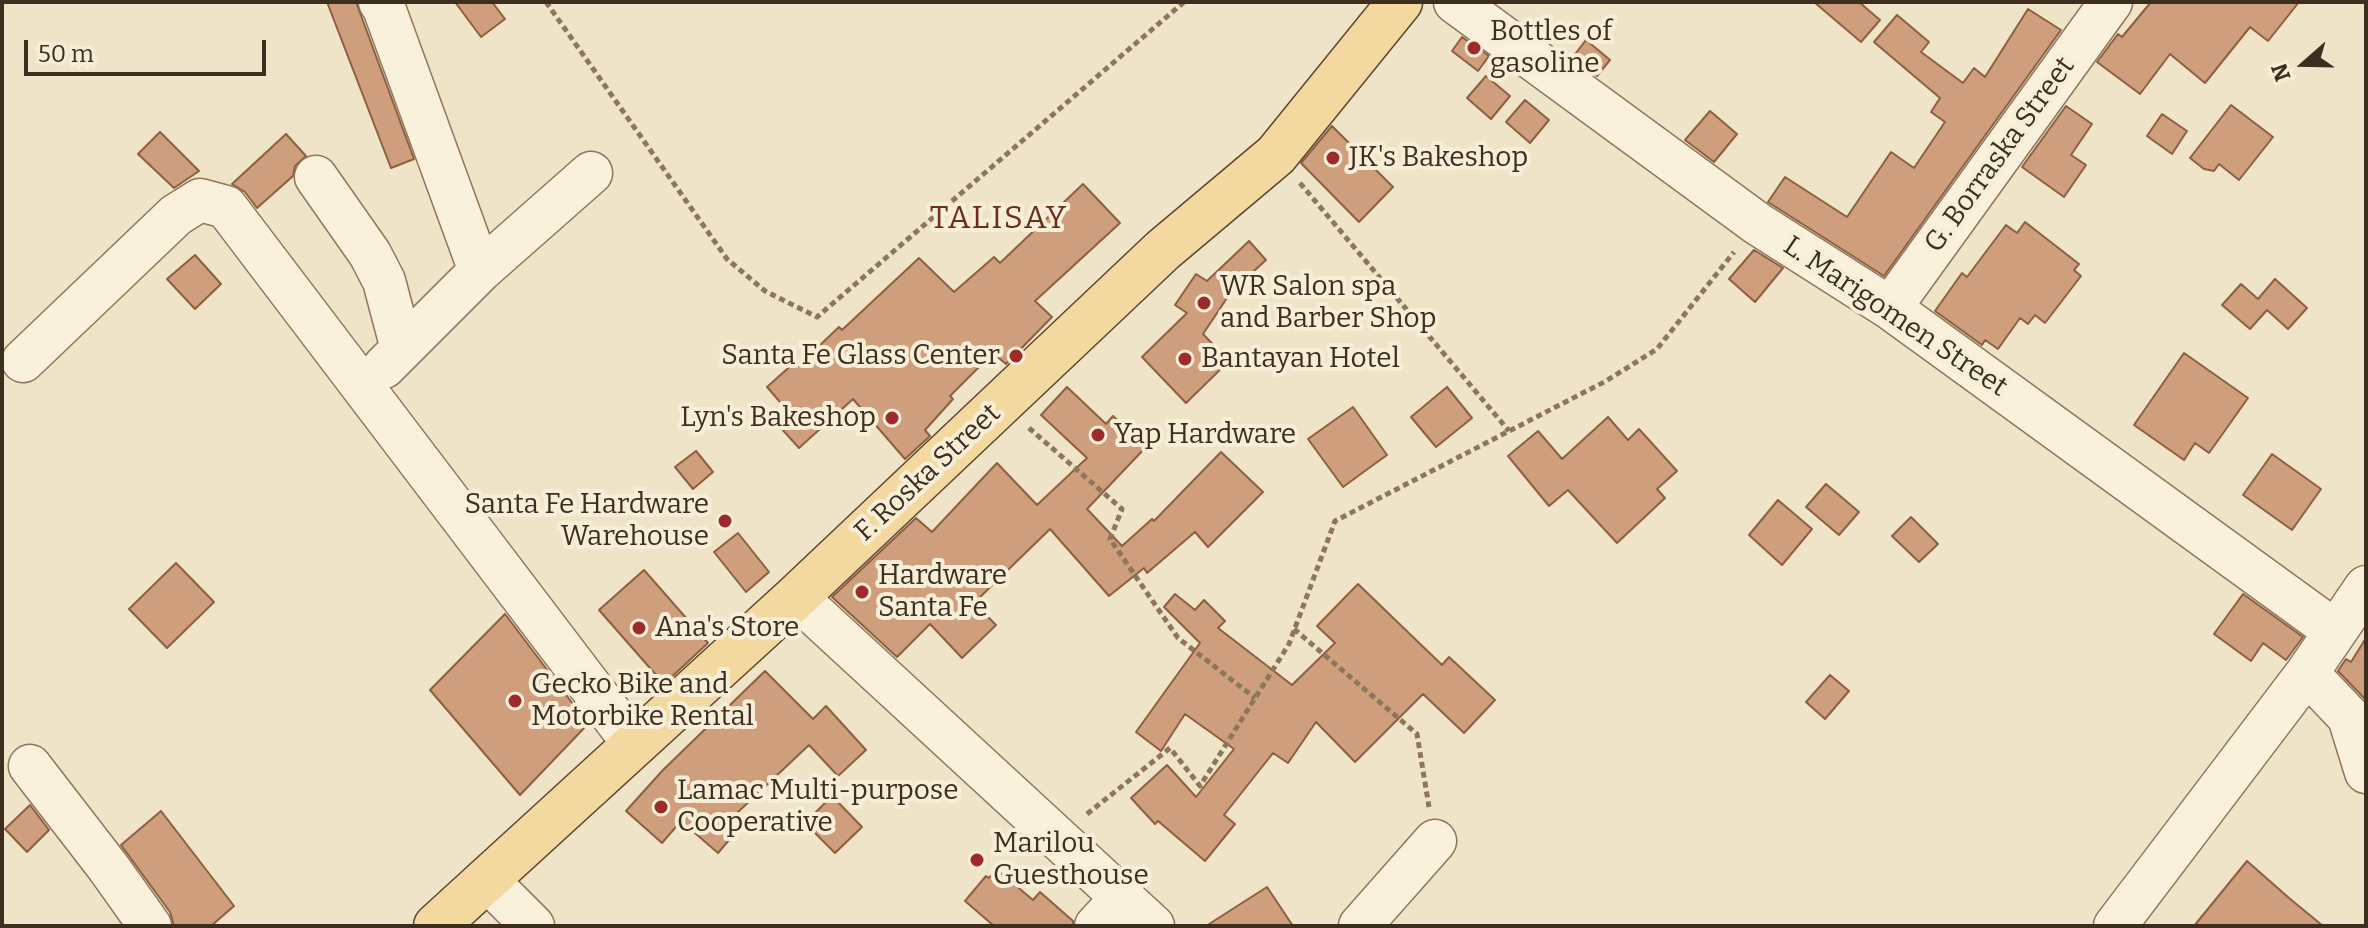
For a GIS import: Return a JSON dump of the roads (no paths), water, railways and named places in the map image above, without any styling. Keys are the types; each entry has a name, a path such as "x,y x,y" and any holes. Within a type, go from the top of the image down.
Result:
{"main road":[{"name":"F. Roska Street","path":"436,926 796,597 1163,250 1276,155 1400,2"}],"street":[{"path":"380,2 480,271"},
{"name":"L. Marigomen Street","path":"1455,2 1758,224 1890,308 2335,631"},
{"name":"G. Borraska Street","path":"1890,308 2111,2"},
{"path":"363,387 480,271 591,173"},
{"path":"316,177 370,254 384,281 402,349"},
{"path":"23,361 176,215 200,200 226,207 634,744"},
{"path":"2115,926 2307,673 2366,587"},
{"path":"796,597 1057,838 1109,911 1153,926"},
{"path":"2307,673 2349,717 2366,772"},
{"path":"30,766 150,926"},
{"path":"1360,926 1435,841"},
{"path":"486,879 533,926"}],"place":[{"name":"Bottles of gasoline","path":"1474,48"},
{"name":"JK's Bakeshop","path":"1333,158"},
{"name":"WR Salon spa and Barber Shop","path":"1204,303"},
{"name":"Santa Fe Glass Center","path":"1016,356"},
{"name":"Bantayan Hotel","path":"1185,359"},
{"name":"Lyn's Bakeshop","path":"892,418"},
{"name":"Yap Hardware","path":"1098,435"},
{"name":"Santa Fe Hardware Warehouse","path":"725,521"},
{"name":"Hardware Santa Fe","path":"862,592"},
{"name":"Ana's Store","path":"639,628"},
{"name":"Gecko Bike and Motorbike Rental","path":"515,701"},
{"name":"Lamac Multi-purpose Cooperative","path":"661,807"},
{"name":"Marilou Guesthouse","path":"977,860"}],"district":[{"name":"TALISAY","path":"999,219"}]}
